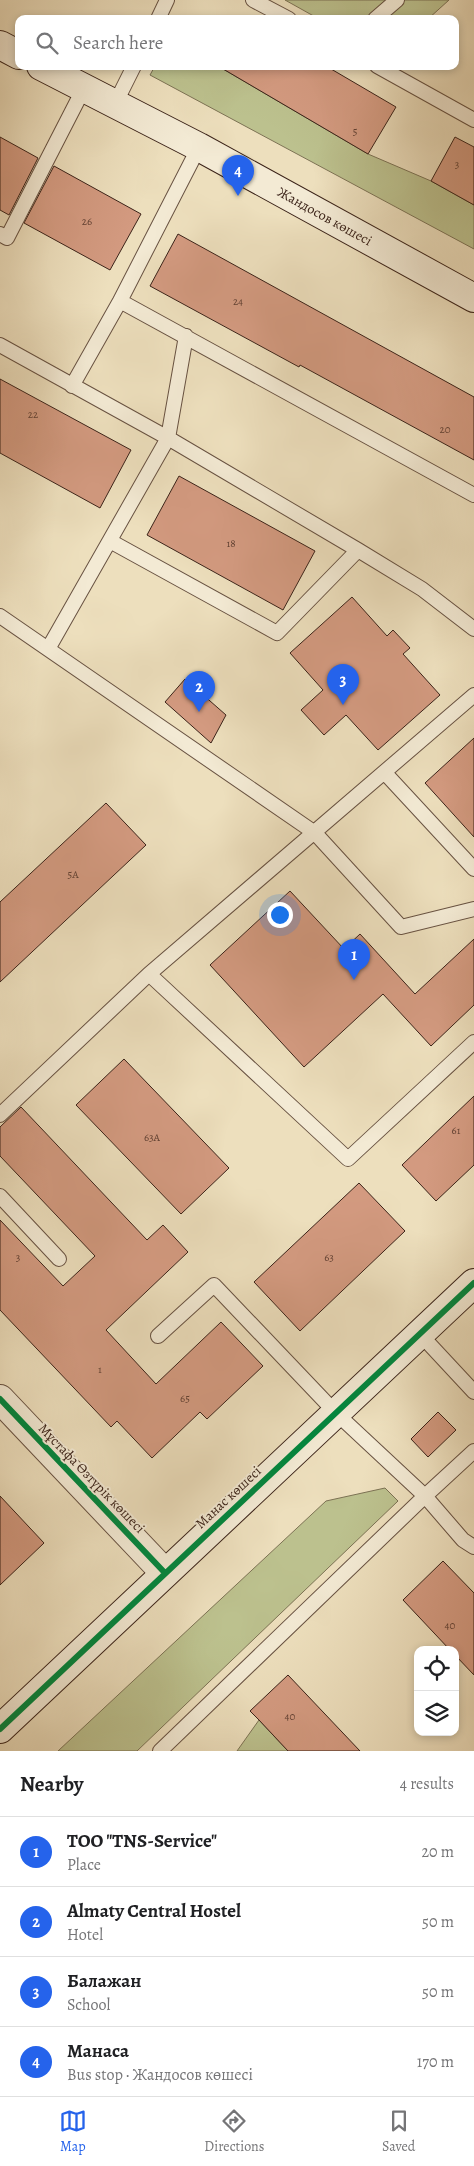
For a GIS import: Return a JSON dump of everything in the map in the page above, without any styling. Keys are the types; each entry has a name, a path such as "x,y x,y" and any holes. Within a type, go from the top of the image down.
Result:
{"street":[{"path":"0,45 15,53"},
{"name":"Жандосов көшесі","path":"49,70 199,147 474,298"},
{"name":"Манас көшесі","path":"0,1728 474,1283"},
{"name":"Мұстафа Өзтүрік көшесі","path":"0,1399 165,1574"}],"lane":[{"path":"160,15 167,0"},
{"path":"253,0 281,15"},
{"path":"380,15 397,0"},
{"path":"114,104 132,70"},
{"path":"384,70 474,120"},
{"path":"0,234 7,238 84,88"},
{"path":"72,386 120,301 199,147"},
{"path":"120,301 474,495"},
{"path":"48,649 168,438 186,336"},
{"path":"0,345 168,438 358,550 422,589 474,629"},
{"path":"110,541 276,633 358,550"},
{"path":"0,616 315,833 401,927 474,909"},
{"path":"0,1116 149,974 474,695"},
{"path":"385,773 474,869"},
{"path":"149,974 348,1159 474,1042"},
{"path":"0,1196 59,1259"},
{"path":"158,1336 214,1285 336,1413 425,1496 463,1540 474,1547"},
{"path":"420,1334 474,1392"},
{"path":"160,1751 474,1451"}],"green space":[{"path":"285,0 449,0 432,15 312,15"},
{"path":"153,70 225,70 368,154 431,181 474,205 474,249 150,75"},
{"path":"385,1488 398,1501 137,1751 58,1751 326,1501"},
{"path":"259,1720 288,1751 237,1751"}],"building":[{"path":"225,70 333,70 396,107 368,154"},
{"path":"0,137 38,158 9,215 0,210"},
{"path":"455,137 474,147 474,205 431,181"},
{"path":"54,166 141,214 110,270 24,223"},
{"path":"178,234 474,397 474,460 150,286"},
{"path":"0,379 131,450 100,508 0,453"},
{"path":"179,476 315,551 283,610 147,535"},
{"path":"352,597 387,636 393,630 410,648 403,654 440,695 378,750 346,715 324,735 301,710 323,690 290,653"},
{"path":"185,679 226,715 211,743 165,702"},
{"path":"474,738 474,837 425,783"},
{"path":"106,803 146,845 0,982 0,902"},
{"path":"290,891 344,949 360,934 415,994 474,939 474,1005 431,1046 383,994 304,1067 210,965"},
{"path":"124,1059 229,1168 181,1214 76,1105"},
{"path":"474,1096 474,1165 436,1201 402,1165"},
{"path":"21,1107 147,1240 163,1225 188,1252 106,1330 156,1384 221,1322 263,1366 207,1419 200,1412 152,1458 117,1421 111,1427 0,1310 0,1220 63,1286 95,1256 0,1156 0,1127"},
{"path":"359,1183 405,1231 300,1331 254,1282"},
{"path":"438,1412 456,1430 428,1457 411,1439"},
{"path":"0,1496 44,1543 0,1585"},
{"path":"443,1561 474,1593 474,1675 459,1659 459,1646 446,1646 403,1600"},
{"path":"288,1675 360,1751 288,1751 250,1711"}],"cycle path":[{"path":"0,1729 474,1283"},
{"path":"0,1399 165,1573"}],"place":[{"name":"Манаса","path":"238,196"},
{"name":"Балажан","path":"343,705"},
{"name":"Almaty Central Hostel","path":"199,712"},
{"name":"ТОО \"TNS-Service\"","path":"354,980"}]}
